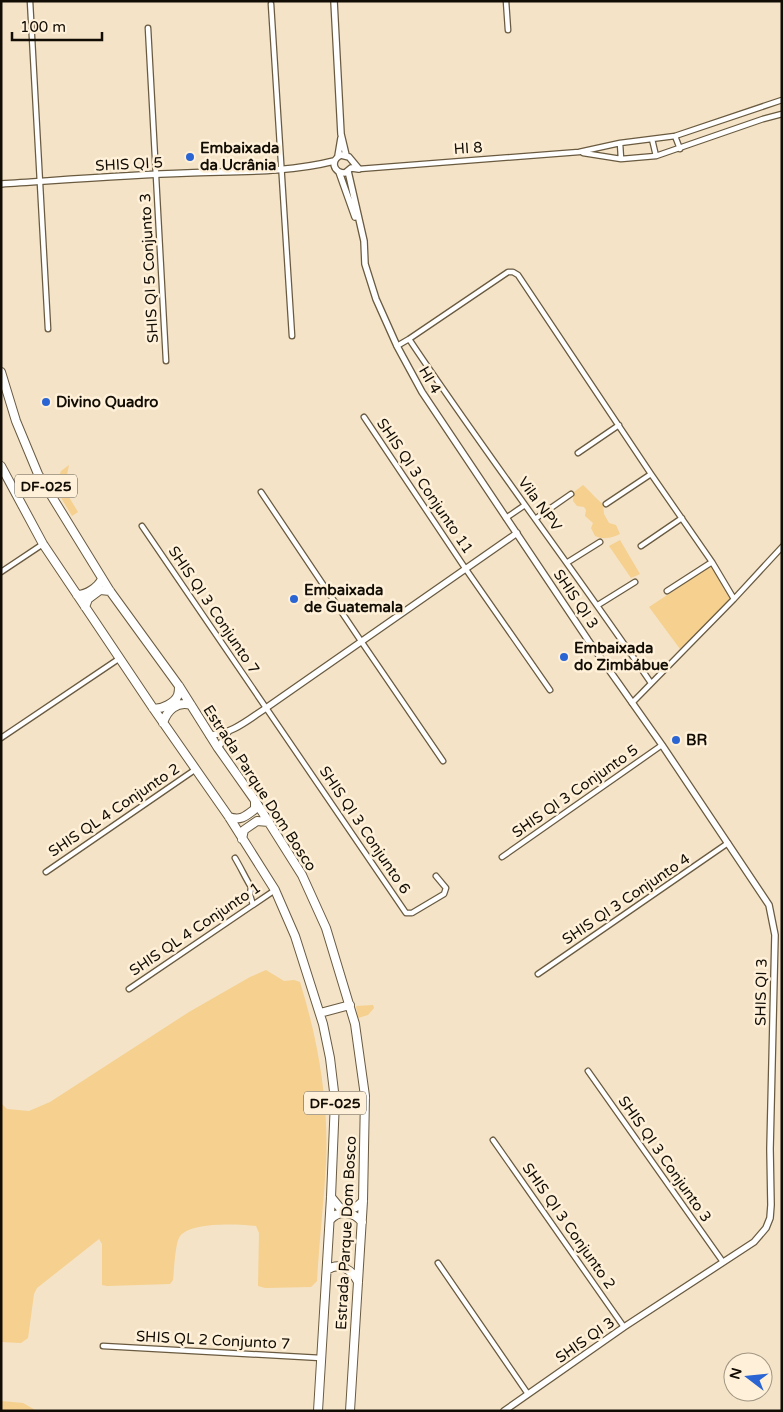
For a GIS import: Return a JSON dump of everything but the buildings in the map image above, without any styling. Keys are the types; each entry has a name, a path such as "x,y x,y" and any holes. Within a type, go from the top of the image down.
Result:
{"main road":[{"name":"Estrada Parque Dom Bosco","path":"1,372 16,420 38,474 102,579 179,686 209,735 269,822 302,875 326,928 356,1024 365,1096 363,1201 351,1410"},
{"name":"Estrada Parque Dom Bosco","path":"1,466 42,544 229,817 275,890 295,936 320,1013 330,1058 335,1100 330,1220 318,1411"},
{"path":"78,595 84,595 100,583 102,579"},
{"path":"85,607 88,599 100,590 110,591"},
{"path":"153,708 161,709 176,698 179,686"},
{"path":"163,723 167,712 181,704 191,705"},
{"path":"229,817 243,818 255,809 256,803 254,799"},
{"path":"242,839 244,830 257,821 269,822"},
{"path":"320,1013 350,1006"},
{"path":"335,1100 340,1106 360,1106 365,1096"},
{"path":"331,1197 340,1208 348,1210 359,1206 363,1201"},
{"path":"330,1220 338,1213 347,1213 355,1215 362,1222"},
{"path":"327,1270 336,1266 349,1269 358,1282"}],"street":[{"path":"30,1 48,329"},
{"path":"334,1 341,134 346,155 359,169"},
{"path":"506,1 508,30"},
{"path":"271,4 292,336"},
{"name":"SHIS QI 5 Conjunto 3","path":"148,28 166,361"},
{"name":"HI 8","path":"359,169 579,152 620,143 675,136 782,100"},
{"path":"759,108 763,119"},
{"name":"HI 8","path":"579,152 621,159 656,156 782,114"},
{"path":"336,158 341,134"},
{"path":"675,136 680,149"},
{"path":"652,139 656,156"},
{"path":"620,143 621,159"},
{"name":"SHIS QI 5","path":"1,184 156,174 282,169 318,165 346,155"},
{"name":"HI 4","path":"336,158 337,170 364,241"},
{"name":"SHIS QI 5","path":"318,165 337,170 359,169"},
{"name":"HI 4","path":"348,171 364,241 365,264 376,299 396,346 422,392 506,518"},
{"path":"396,346 410,339 508,272 514,272 518,275 712,562 734,599"},
{"name":"Vila NPV","path":"410,339 651,683"},
{"name":"SHIS QI 3 Conjunto 11","path":"364,417 465,568 550,690"},
{"path":"578,453 619,425"},
{"path":"606,504 651,474"},
{"path":"261,492 444,761"},
{"path":"536,519 571,494"},
{"path":"506,518 525,505"},
{"name":"SHIS QI 3","path":"504,1411 624,1327 723,1262 760,1236 766,1228 770,1218 775,947 774,923 769,905 506,518"},
{"path":"641,546 682,518"},
{"name":"SHIS QI 3 Conjunto 7","path":"142,526 266,708"},
{"path":"209,735 220,735 228,732 266,708 517,533"},
{"path":"568,562 600,542"},
{"path":"1,572 42,544"},
{"path":"632,703 782,548"},
{"path":"667,592 712,562"},
{"path":"598,606 635,582"},
{"path":"1,738 120,658"},
{"name":"SHIS QI 3 Conjunto 6","path":"266,708 406,912 412,913 444,894 446,888 436,876"},
{"path":"218,748 228,732"},
{"name":"SHIS QI 3 Conjunto 5","path":"502,857 662,745"},
{"name":"SHIS QL 4 Conjunto 2","path":"46,872 196,769"},
{"name":"SHIS QI 3 Conjunto 4","path":"538,974 728,844"},
{"path":"234,858 244,872 245,878 251,887 250,899 253,905"},
{"name":"SHIS QL 4 Conjunto 1","path":"129,989 275,890"},
{"name":"SHIS QI 3 Conjunto 3","path":"588,1071 723,1262"},
{"name":"SHIS QI 3 Conjunto 2","path":"493,1140 624,1327"},
{"path":"438,1263 528,1394"},
{"name":"SHIS QL 2 Conjunto 7","path":"103,1346 321,1358"}],"shaded area":[{"path":"69,465 64,489 78,512 72,516 51,481 52,476 60,474"},
{"path":"583,485 603,504 604,514 609,523 616,525 620,534 608,538 595,536 591,528 593,523 585,516 586,510 584,507 577,506 573,501 574,492"},
{"path":"620,540 640,574 631,578 609,546"},
{"path":"711,566 730,599 680,649 649,607"},
{"path":"266,970 284,981 294,980 300,982 312,1026 321,1071 326,1117 326,1140 317,1281 311,1287 265,1288 258,1286 259,1233 256,1226 227,1224 192,1229 179,1238 173,1280 170,1284 107,1286 102,1285 102,1244 99,1239 37,1288 34,1294 28,1338 21,1343 1,1342 1,1103 7,1109 29,1111 50,1102 189,1012 250,977"},
{"path":"373,1005 374,1008 368,1015 358,1018 356,1006"},
{"path":"1,1401 23,1403 37,1411 1,1411"}],"place":[{"name":"Embaixada da Ucrânia","path":"190,157"},
{"name":"Divino Quadro","path":"46,402"},
{"name":"Embaixada de Guatemala","path":"294,599"},
{"name":"Embaixada do Zimbábue","path":"564,657"},
{"name":"BR","path":"676,740"}]}
